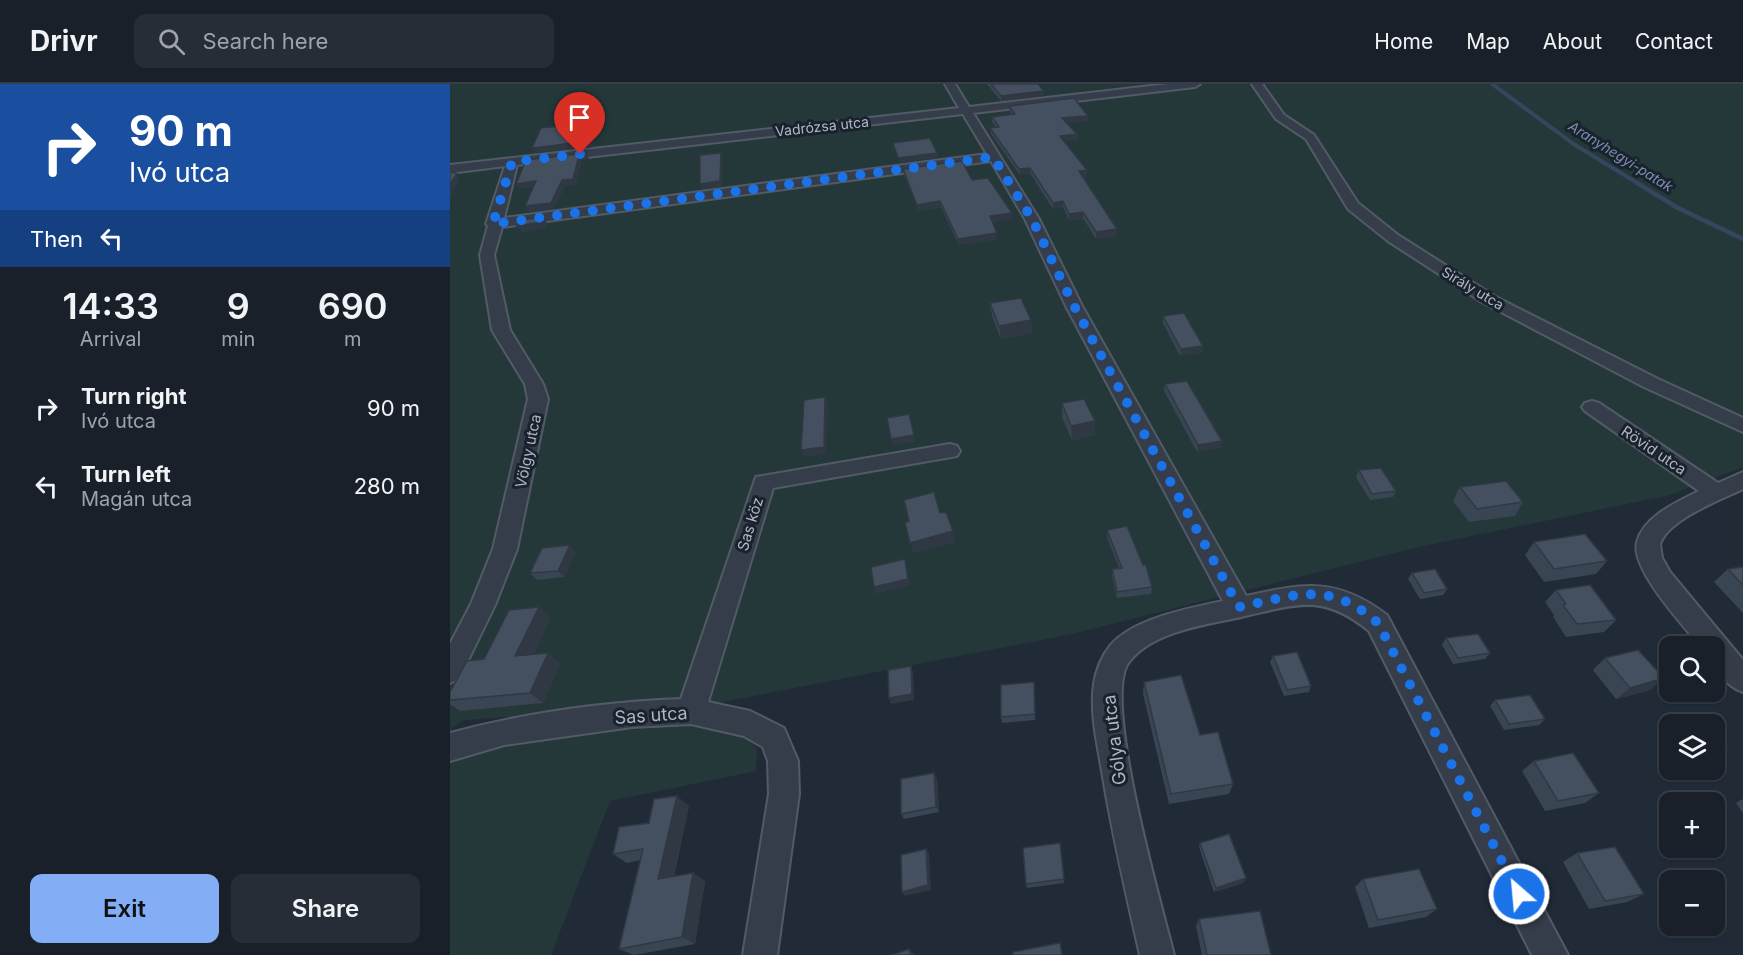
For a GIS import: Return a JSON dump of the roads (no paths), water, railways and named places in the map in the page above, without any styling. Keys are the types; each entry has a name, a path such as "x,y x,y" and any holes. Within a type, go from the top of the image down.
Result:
{"street":[{"path":"950,84 1032,219 1074,306 1239,607"},
{"name":"Vadrózsa utca","path":"450,169 1195,84"},
{"name":"Sirály utca","path":"1257,84 1280,117 1310,137 1353,207 1393,238 1508,309 1743,426"},
{"path":"493,224 993,157"},
{"name":"Völgy utca","path":"450,671 483,605 505,549 538,399 534,384 501,330 494,303 487,255 493,224 512,162"},
{"name":"Rövid utca","path":"1592,407 1716,492"},
{"name":"Sas köz","path":"691,711 764,482 950,450"},
{"path":"1743,480 1677,513 1655,530 1648,545 1652,560 1662,579 1743,680"},
{"name":"Gólya utca","path":"1157,955 1122,806 1108,725 1107,690 1111,669 1120,652 1135,638 1239,607 1294,596 1322,594 1348,600 1378,623 1551,955"},
{"name":"Sas utca","path":"450,747 504,732 632,714 691,711 750,724 774,738 783,760 784,794 760,955"}],"waterway":[{"name":"Aranyhegyi-patak","path":"1492,84 1575,145 1639,184"},
{"name":"Aranyhegyi-patak","path":"1637,183 1678,208 1743,239"}]}
